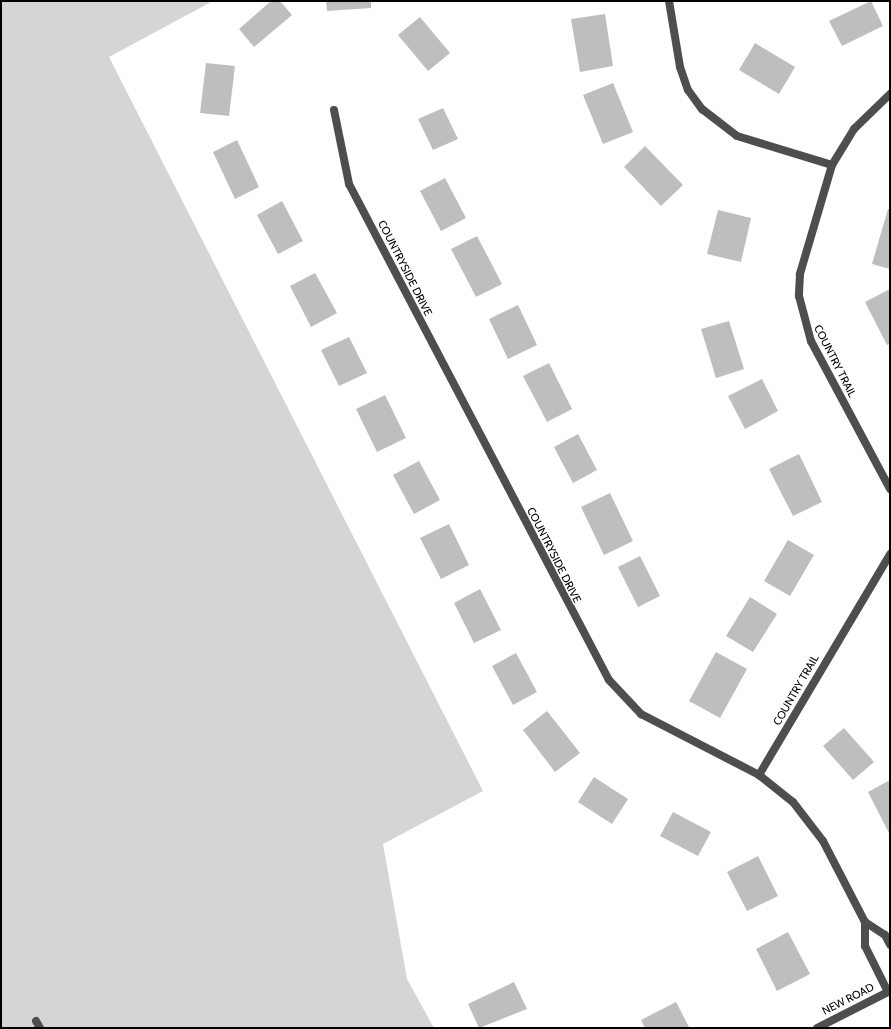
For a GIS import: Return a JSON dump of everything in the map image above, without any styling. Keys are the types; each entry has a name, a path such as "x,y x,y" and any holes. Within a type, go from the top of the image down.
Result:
{"street":[{"path":"669,1 680,67 688,90 702,109 737,136 832,165"},
{"name":"COUNTRY TRAIL","path":"890,94 854,129 832,165 800,274 802,318 890,489"},
{"name":"COUNTRYSIDE DRIVE","path":"334,110 349,184 609,680 641,714 759,775 807,819 865,922 885,936 890,945"},
{"name":"COUNTRY TRAIL","path":"759,775 890,554"},
{"name":"COUNTRYSIDE DRIVE","path":"865,922 865,946 889,991"},
{"name":"NEW ROAD","path":"817,1028 889,991"}],"shaded area":[{"path":"1,1 213,1 109,57 483,791 383,844 407,979 434,1028 1,1028"}],"building":[{"path":"271,1 280,1 292,15 254,47 239,29"},
{"path":"326,1 371,1 371,8 327,11"},
{"path":"871,1 883,26 842,46 829,21"},
{"path":"605,14 613,66 580,72 571,19"},
{"path":"420,17 450,53 428,71 398,35"},
{"path":"755,43 795,67 779,94 739,70"},
{"path":"206,63 235,66 229,116 200,113"},
{"path":"613,83 633,132 603,144 583,95"},
{"path":"443,108 458,139 433,150 418,119"},
{"path":"237,140 259,187 235,199 213,152"},
{"path":"645,146 683,185 661,206 624,167"},
{"path":"445,178 466,218 441,231 420,191"},
{"path":"282,201 303,241 278,254 257,215"},
{"path":"888,209 890,209 890,269 872,264"},
{"path":"718,210 751,218 741,262 707,254"},
{"path":"477,236 502,284 476,297 451,249"},
{"path":"315,273 337,313 311,327 290,286"},
{"path":"890,289 890,344 887,345 865,302"},
{"path":"518,305 537,345 508,359 489,319"},
{"path":"729,321 744,369 716,378 701,329"},
{"path":"349,337 367,373 339,386 321,350"},
{"path":"549,363 572,409 547,422 523,376"},
{"path":"762,379 778,411 745,429 728,396"},
{"path":"385,395 406,438 377,452 356,409"},
{"path":"578,434 597,470 573,483 554,447"},
{"path":"799,454 822,502 793,516 769,469"},
{"path":"419,461 440,500 414,514 393,475"},
{"path":"610,493 633,541 604,555 581,507"},
{"path":"449,524 469,565 441,579 420,538"},
{"path":"788,540 814,555 790,596 764,581"},
{"path":"640,556 660,596 638,607 618,567"},
{"path":"480,589 501,630 474,643 454,603"},
{"path":"750,597 777,614 753,652 726,636"},
{"path":"716,652 747,669 720,718 689,701"},
{"path":"516,653 537,692 513,705 492,666"},
{"path":"547,711 580,753 555,772 523,730"},
{"path":"844,728 874,762 853,780 823,746"},
{"path":"594,777 628,799 612,824 578,802"},
{"path":"890,780 890,835 868,792"},
{"path":"673,812 711,832 698,856 660,836"},
{"path":"758,856 778,896 747,911 727,872"},
{"path":"788,932 810,974 777,991 756,949"},
{"path":"514,982 527,1009 479,1028 468,1004"},
{"path":"676,1002 689,1027 645,1028 641,1020"}]}
